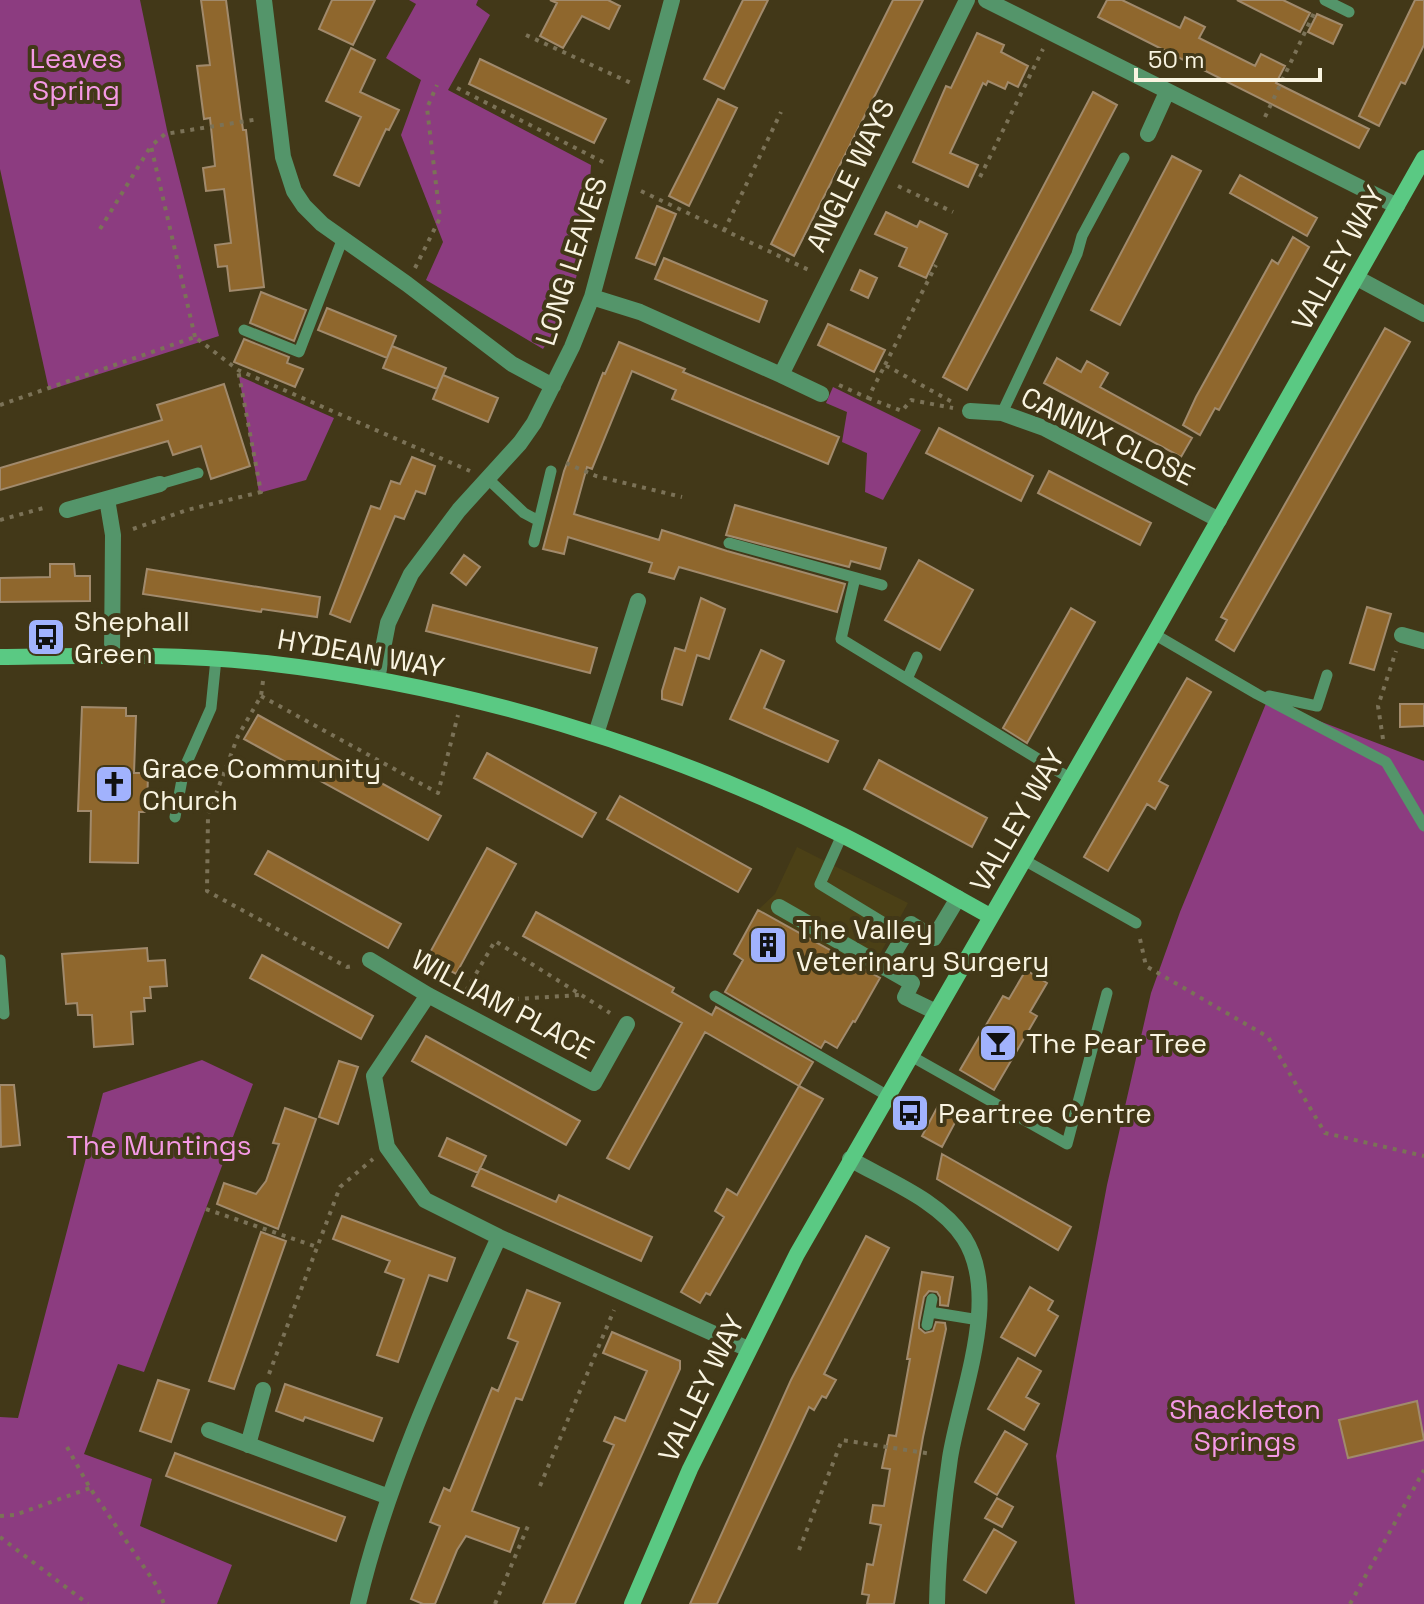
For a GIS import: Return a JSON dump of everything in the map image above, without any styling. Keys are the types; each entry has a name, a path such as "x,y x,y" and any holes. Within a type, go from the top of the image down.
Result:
{"street":[{"path":"264,0 283,157 294,191 304,206 322,224 512,364 553,386"},
{"name":"LONG LEAVES","path":"377,679 388,623 411,574 459,510 534,423 592,297 672,0"},
{"name":"ANGLE WAYS","path":"781,375 967,0"},
{"path":"986,0 1397,206"},
{"path":"1148,134 1167,92"},
{"name":"VALLEY WAY","path":"632,1604 690,1469 748,1349 850,1159 1071,779 1424,158"},
{"path":"1357,278 1424,314"},
{"path":"592,297 640,312 781,375 824,387"},
{"name":"CANNIX CLOSE","path":"970,411 1002,413 1044,428 1219,520"},
{"path":"67,510 160,484"},
{"path":"107,499 113,535 112,655"},
{"path":"596,734 638,601"},
{"path":"1402,635 1424,641"},
{"name":"HYDEAN WAY","path":"0,657 112,655 266,663 377,679 463,697 596,734 735,786 842,835 990,916"},
{"path":"885,968 911,924 934,938 958,898"},
{"path":"779,907 912,983 905,997 936,1012"},
{"name":"WILLIAM PLACE","path":"370,960 428,995 594,1083 627,1024"},
{"path":"428,995 374,1076 387,1147 425,1200 499,1237 748,1349"},
{"path":"850,1159 921,1199 954,1226 974,1258 980,1277 979,1320 951,1457 937,1604"},
{"path":"358,1604 389,1497 499,1237"},
{"path":"248,1445 263,1390"},
{"path":"209,1430 389,1497"}],"lane":[{"path":"1323,0 1349,12"},
{"path":"1002,413 1077,254 1082,236 1124,158"},
{"path":"244,330 299,352 343,238"},
{"path":"534,542 551,471"},
{"path":"160,484 198,473"},
{"path":"488,479 524,513 539,521"},
{"path":"729,543 882,585"},
{"path":"855,578 841,639 1071,779"},
{"path":"1154,634 1257,694 1386,762 1424,826"},
{"path":"907,679 917,657"},
{"path":"175,817 184,769 211,708 216,659"},
{"path":"1257,694 1317,706 1327,675"},
{"path":"842,835 820,884 889,926"},
{"path":"1024,860 1136,923"},
{"path":"0,960 4,1014"},
{"path":"911,1056 1067,1144 1107,993"},
{"path":"715,996 888,1096"},
{"path":"927,1325 931,1306 979,1320"}],"path":[{"path":"1256,137 1323,0"},
{"path":"980,177 1051,33"},
{"path":"526,35 648,91"},
{"path":"407,284 440,218 427,108 437,85"},
{"path":"457,88 724,231 828,278"},
{"path":"724,231 781,112"},
{"path":"100,229 151,146 165,134 278,116"},
{"path":"151,146 195,337 238,370 488,479"},
{"path":"877,177 953,212"},
{"path":"868,398 936,265"},
{"path":"0,405 195,337"},
{"path":"885,365 970,411"},
{"path":"824,387 868,398 902,411 911,400 970,411"},
{"path":"558,460 596,476 682,497"},
{"path":"0,520 58,504 67,510"},
{"path":"1386,762 1378,706 1402,635"},
{"path":"266,663 261,696 238,736 208,815 207,891 347,967 370,960"},
{"path":"261,696 438,793 463,697"},
{"path":"1136,923 1146,966 1268,1037 1325,1133 1424,1156"},
{"path":"456,1009 495,941 627,1024"},
{"path":"466,991 487,1002 581,995"},
{"path":"263,1390 340,1187 387,1147"},
{"path":"206,1209 317,1247"},
{"path":"540,1486 622,1293"},
{"path":"799,1550 842,1440 951,1457"},
{"path":"67,1447 90,1488 157,1586 164,1604"},
{"path":"1350,1604 1424,1470"},
{"path":"0,1516 15,1515 90,1488"},
{"path":"495,1604 528,1526"},
{"path":"0,1537 88,1604"}],"shaded area":[{"path":"797,847 908,903 880,954 881,977 855,1022 734,954 758,910 775,894"}],"green space":[{"name":"Leaves Spring","path":"0,0 140,0 167,130 219,336 49,390 0,169"},
{"path":"409,0 478,0 476,5 490,15 448,90 591,165 584,238 574,284 556,328 543,349 426,280 443,242 401,135 421,80 386,58 416,4"},
{"path":"239,376 334,418 306,480 259,493"},
{"path":"833,387 921,430 883,500 865,492 867,453 842,442 847,412 826,403"},
{"name":"Shackleton Springs","path":"1267,701 1424,761 1424,1604 1075,1604 1056,1456 1107,1185 1151,993 1180,912"},
{"name":"The Muntings","path":"202,1060 253,1084 144,1372 118,1364 84,1454 152,1479 140,1526 232,1565 217,1604 0,1604 0,1417 18,1418 103,1093"}],"building":[{"path":"201,0 226,0 243,130 246,130 264,287 230,291 227,266 218,267 215,245 231,243 224,189 206,191 203,168 215,166 210,118 204,119 197,66 210,65"},
{"path":"332,0 375,0 353,45 319,29"},
{"path":"550,0 608,0 620,6 609,29 582,16 563,48 540,36 557,3"},
{"path":"743,0 768,0 724,89 704,79"},
{"path":"893,0 923,0 794,256 771,244"},
{"path":"1107,0 1122,0 1180,28 1185,17 1205,27 1199,38 1255,66 1261,54 1285,66 1276,83 1369,129 1359,148 1098,17"},
{"path":"1237,0 1283,0 1310,13 1300,32"},
{"path":"1415,0 1424,0 1424,45 1379,126 1359,116"},
{"path":"1317,14 1342,25 1333,44 1308,32"},
{"path":"977,33 1004,45 1001,52 1028,66 1018,87 1008,82 1005,89 988,81 986,85 983,83 950,153 978,165 968,187 913,162 946,86 951,88"},
{"path":"351,48 375,60 360,92 399,110 389,130 386,129 359,186 334,175 361,117 326,101"},
{"path":"480,59 606,119 594,143 469,84"},
{"path":"1093,92 1117,105 967,390 943,377"},
{"path":"718,99 737,108 689,206 669,196"},
{"path":"1172,156 1201,171 1120,325 1091,310"},
{"path":"1240,175 1317,218 1307,236 1230,193"},
{"path":"657,206 676,214 655,265 636,258"},
{"path":"886,212 917,227 920,221 947,234 926,278 899,266 907,248 875,234"},
{"path":"1293,237 1309,247 1219,410 1215,408 1200,435 1183,425 1196,397 1272,260 1278,264"},
{"path":"664,258 767,301 759,322 655,279"},
{"path":"860,270 877,278 868,298 851,290"},
{"path":"261,292 306,310 294,341 250,323"},
{"path":"327,308 396,336 387,358 318,330"},
{"path":"828,324 885,350 874,372 818,345"},
{"path":"1385,328 1410,342 1234,651 1216,640 1227,620 1221,617"},
{"path":"244,339 289,357 287,363 303,369 295,387 234,362"},
{"path":"619,342 839,437 828,464 672,399 676,390 632,371 592,469 587,467 574,514 659,540 662,530 845,584 837,612 679,567 674,579 649,572 652,563 568,537 564,554 543,549 564,471 603,373"},
{"path":"392,346 446,368 437,389 383,368"},
{"path":"1057,358 1081,372 1087,361 1108,373 1100,387 1192,438 1181,457 1044,383"},
{"path":"443,375 498,398 488,422 433,399"},
{"path":"224,384 250,466 211,479 201,446 173,455 168,441 0,490 0,468 162,420 157,405"},
{"path":"939,428 1033,476 1021,501 926,453"},
{"path":"412,457 435,466 425,494 416,491 404,519 395,516 350,622 330,614 371,506 380,509 391,481 400,484"},
{"path":"1049,471 1151,523 1140,545 1038,493"},
{"path":"735,505 886,548 880,569 851,561 849,567 726,535"},
{"path":"464,555 480,567 466,585 451,573"},
{"path":"919,560 973,590 940,650 885,620"},
{"path":"50,564 74,564 75,576 90,576 90,601 0,602 0,578 50,577"},
{"path":"147,569 320,597 317,617 143,594"},
{"path":"701,598 725,609 709,659 697,655 682,705 662,699 662,691 675,648 685,651"},
{"path":"433,605 597,648 590,673 426,631"},
{"path":"1367,607 1391,614 1374,670 1350,663"},
{"path":"1071,608 1095,622 1027,743 1003,728"},
{"path":"761,650 784,661 764,708 838,741 828,762 730,719"},
{"path":"1187,678 1211,692 1159,781 1168,786 1155,809 1147,804 1108,871 1084,857"},
{"path":"1400,704 1424,704 1424,726 1400,727"},
{"name":"Grace Community Church","path":"82,707 126,708 126,716 136,716 134,773 148,773 147,812 139,812 138,863 90,862 91,811 78,811"},
{"path":"258,715 441,816 428,840 244,739"},
{"path":"487,753 596,813 582,837 474,778"},
{"path":"879,760 987,818 972,847 864,789"},
{"path":"620,796 751,869 738,892 607,819"},
{"path":"487,848 516,864 456,974 427,958"},
{"path":"268,851 401,924 388,948 255,874"},
{"path":"758,910 880,978 837,1048 825,1041 821,1048 725,992 743,960 734,954"},
{"path":"536,912 674,988 672,992 712,1015 716,1007 813,1062 799,1086 705,1032 629,1169 607,1158 682,1023 523,936"},
{"path":"147,948 148,961 165,960 167,986 150,987 151,998 144,998 145,1011 131,1012 133,1044 94,1047 92,1015 78,1015 77,1003 66,1004 62,954"},
{"path":"262,955 373,1016 361,1039 250,978"},
{"name":"The Pear Tree","path":"1026,970 1047,983 1030,1012 1037,1016 994,1090 960,1070 1003,996 1009,999"},
{"path":"426,1036 580,1121 566,1145 412,1061"},
{"path":"339,1061 358,1067 338,1124 319,1117"},
{"path":"0,1085 14,1085 20,1145 1,1147"},
{"path":"799,1086 823,1099 710,1295 706,1293 700,1303 681,1292 724,1217 715,1211 727,1189 737,1195"},
{"path":"939,1104 959,1115 942,1147 922,1136"},
{"path":"285,1108 316,1119 278,1229 217,1204 224,1183 256,1194 266,1181 279,1144 273,1143"},
{"path":"447,1138 486,1156 478,1173 439,1156"},
{"path":"942,1154 1071,1227 1058,1250 937,1179"},
{"path":"480,1168 556,1202 559,1195 652,1237 641,1261 472,1186"},
{"path":"342,1216 455,1258 447,1281 429,1275 398,1362 377,1355 404,1279 385,1272 390,1261 333,1239"},
{"path":"261,1232 286,1241 234,1389 209,1381"},
{"path":"866,1236 889,1248 824,1374 836,1380 826,1398 822,1396 814,1410 809,1407 717,1604 690,1604 791,1380"},
{"path":"922,1272 953,1277 948,1306 940,1305 937,1292 929,1291 924,1297 919,1323 919,1328 925,1333 933,1331 936,1322 945,1323 946,1329 923,1437 894,1604 867,1604 869,1595 862,1594 867,1564 873,1565 881,1525 870,1523 873,1505 884,1506 890,1469 882,1468 889,1435 896,1436"},
{"path":"1030,1287 1053,1301 1048,1310 1058,1316 1035,1356 1001,1337"},
{"path":"527,1290 560,1303 522,1400 516,1398 472,1511 519,1528 510,1552 466,1536 435,1604 423,1604 411,1599 440,1526 430,1522 444,1488 450,1491 492,1388 498,1391 518,1342 508,1338"},
{"path":"612,1332 680,1361 680,1369 575,1604 543,1604 614,1445 604,1441 615,1417 625,1421 647,1371 603,1353"},
{"path":"1018,1358 1041,1371 1026,1397 1039,1404 1024,1430 988,1409"},
{"path":"158,1380 189,1390 171,1442 140,1431"},
{"path":"285,1384 382,1418 373,1441 305,1417 303,1421 276,1411"},
{"path":"1417,1401 1424,1440 1348,1458 1339,1420"},
{"path":"1005,1431 1027,1444 997,1495 975,1482"},
{"path":"175,1453 345,1517 336,1541 166,1476"},
{"path":"997,1498 1013,1507 1002,1527 985,1518"},
{"path":"994,1529 1016,1542 986,1593 964,1580"}],"place":[{"name":"Shephall Green","path":"46,637"},
{"name":"Grace Community Church","path":"114,784"},
{"name":"The Valley Veterinary Surgery","path":"768,945"},
{"name":"The Pear Tree","path":"998,1043"},
{"name":"Peartree Centre","path":"910,1113"}]}
